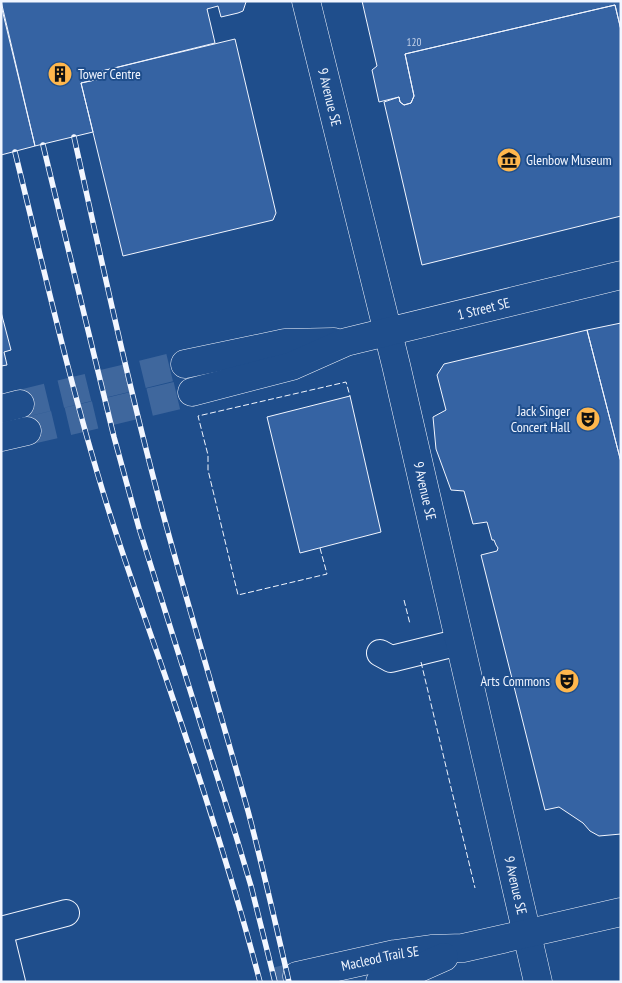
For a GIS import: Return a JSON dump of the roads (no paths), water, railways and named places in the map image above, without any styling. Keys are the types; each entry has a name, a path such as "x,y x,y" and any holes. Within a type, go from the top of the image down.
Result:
{"main road":[{"name":"9 Avenue SE","path":"306,1 388,332 538,982"},
{"name":"1 Street SE","path":"192,392 292,366 346,342 621,275"},
{"name":"1 Street SE","path":"185,364 285,343 346,342"},
{"name":"Macleod Trail SE","path":"297,976 395,954 463,948 621,912"},
{"name":"Macleod Trail SE","path":"380,982 399,977 463,948"}],"street":[{"path":"380,653 391,659 460,642"},
{"path":"1,930 66,913"},
{"path":"1,937 12,982"}],"tunnel":[{"path":"20,404 185,364"},
{"path":"27,431 192,392"},
{"path":"273,982 297,976"}],"railway":[{"path":"74,137 147,454 248,811 289,982"},
{"path":"43,145 114,437 139,528 251,886 275,982"},
{"path":"15,152 58,329 94,461 122,551 205,797 260,982"}],"place":[{"name":"Tower Centre","path":"60,74"},
{"name":"Glenbow Museum","path":"509,160"},
{"name":"Jack Singer Concert Hall","path":"588,419"},
{"name":"Arts Commons","path":"567,681"}]}
